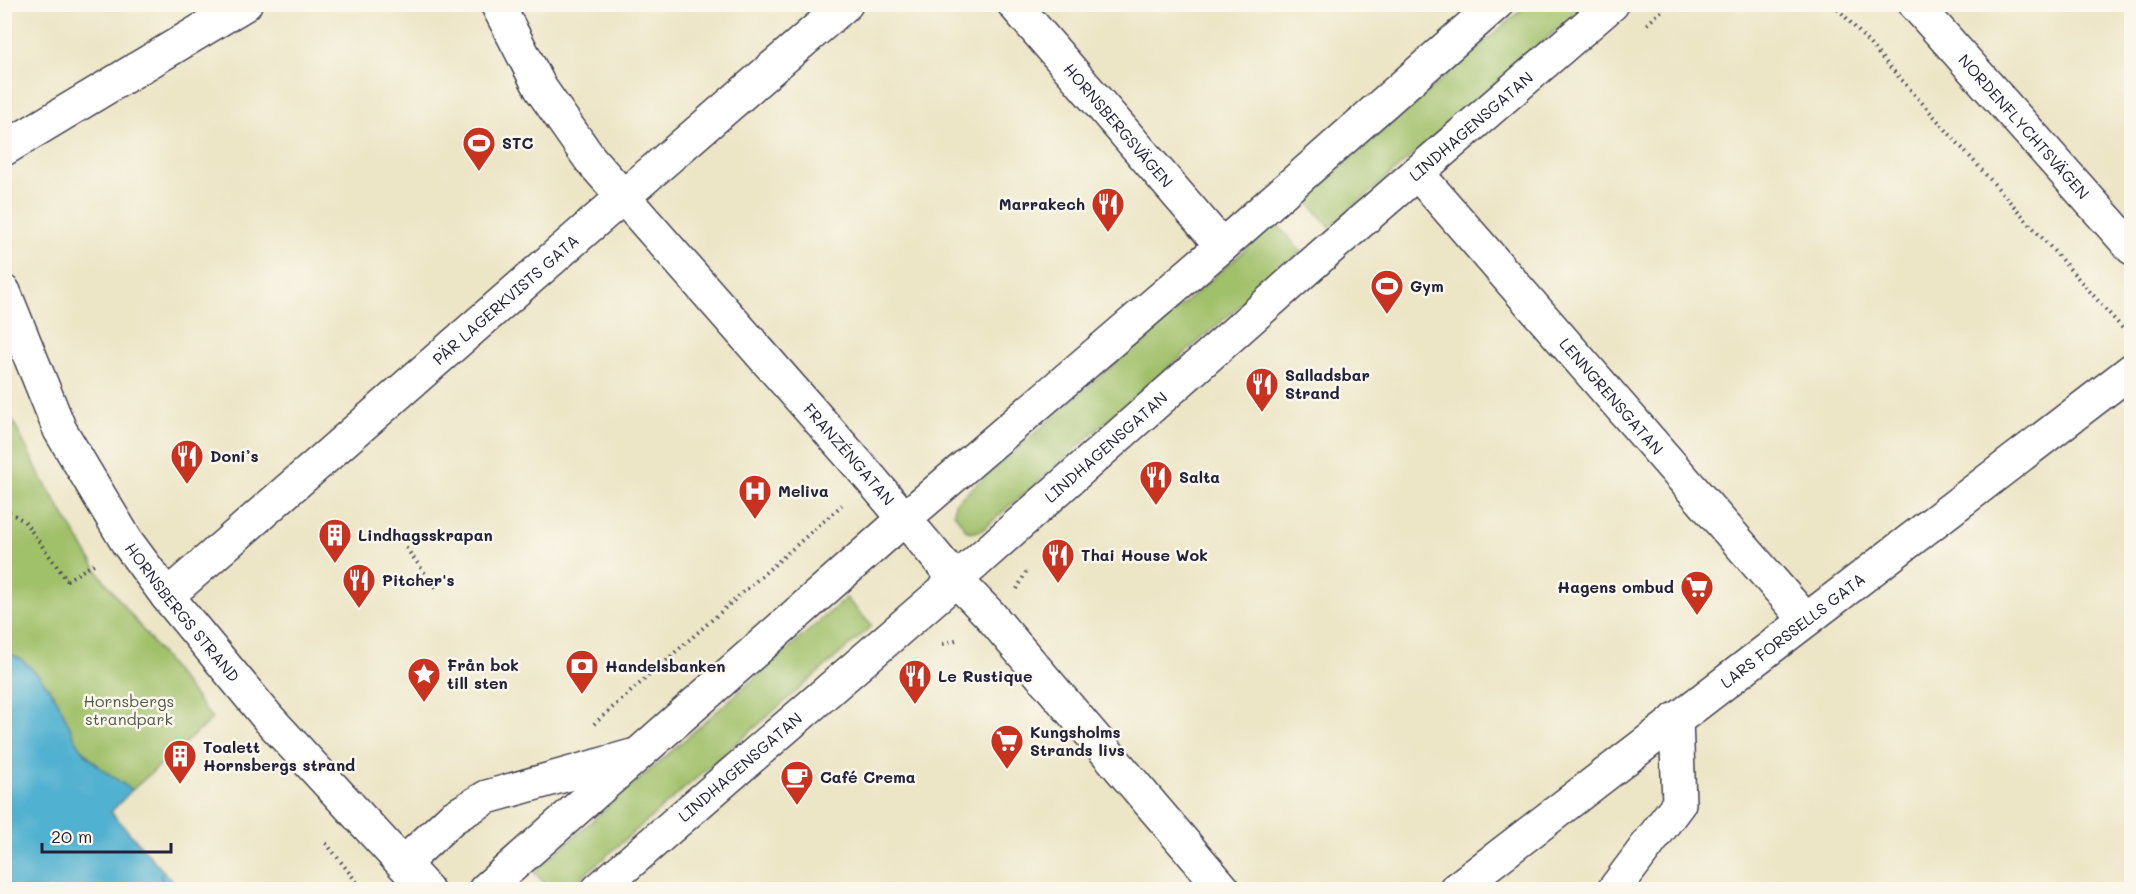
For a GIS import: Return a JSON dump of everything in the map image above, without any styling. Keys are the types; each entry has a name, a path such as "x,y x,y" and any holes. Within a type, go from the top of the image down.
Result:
{"street":[{"path":"4,149 245,4"},
{"name":"FRANZÉNGATAN","path":"497,4 541,89 590,159 956,580 989,614 1224,890"},
{"name":"PÄR LAGERKVISTS GATA","path":"167,596 846,4"},
{"name":"HORNSBERGSVÄGEN","path":"1014,4 1222,246"},
{"path":"485,890 904,519 1222,246 1496,4"},
{"name":"LINDHAGENSGATAN","path":"598,890 956,580 1416,173 1612,4"},
{"name":"NORDENFLYCHTSVÄGEN","path":"1915,4 2132,248"},
{"name":"LENNGRENSGATAN","path":"1416,173 1806,620"},
{"name":"HORNSBERGS STRAND","path":"4,292 60,430 127,542 167,596 269,719 428,890"},
{"name":"LARS FORSSELLS GATA","path":"1455,890 2132,370"},
{"path":"1614,890 1679,803 1676,719"},
{"path":"404,863 452,818 488,797 639,753"}],"path":[{"path":"1834,4 2132,339"},
{"path":"4,509 24,520 67,580 99,560"},
{"path":"588,730 834,512"},
{"path":"406,548 437,589"}],"green space":[{"path":"1527,5 1585,5 1330,227 1305,199"},
{"path":"1276,223 1301,252 982,530 967,531 954,513 955,503"},
{"name":"Hornsbergs strandpark","path":"4,403 41,477 100,575 212,719 132,790 86,754 75,738 56,698 44,682 29,666 5,652"},
{"path":"846,598 872,626 568,889 550,889 534,872"}],"water":[{"path":"5,652 29,666 44,682 56,698 75,738 86,754 132,790 111,812 179,889 5,889"}],"ferry route":[{"path":"153,890 163,871 160,890"}],"place":[{"name":"STC","path":"479,172"},
{"name":"Marrakech","path":"1108,233"},
{"name":"Gym","path":"1387,315"},
{"name":"Salladsbar Strand","path":"1262,413"},
{"name":"Doni’s","path":"187,485"},
{"name":"Salta","path":"1156,506"},
{"name":"Meliva","path":"755,520"},
{"name":"Lindhagsskrapan","path":"335,564"},
{"name":"Thai House Wok","path":"1058,584"},
{"name":"Pitcher's","path":"359,609"},
{"name":"Hagens ombud","path":"1697,616"},
{"name":"Handelsbanken","path":"582,695"},
{"name":"Från bok till sten","path":"424,703"},
{"name":"Le Rustique","path":"915,705"},
{"name":"Kungsholms Strands livs","path":"1007,770"},
{"name":"Toalett Hornsbergs strand","path":"180,785"},
{"name":"Café Crema","path":"797,806"}]}
